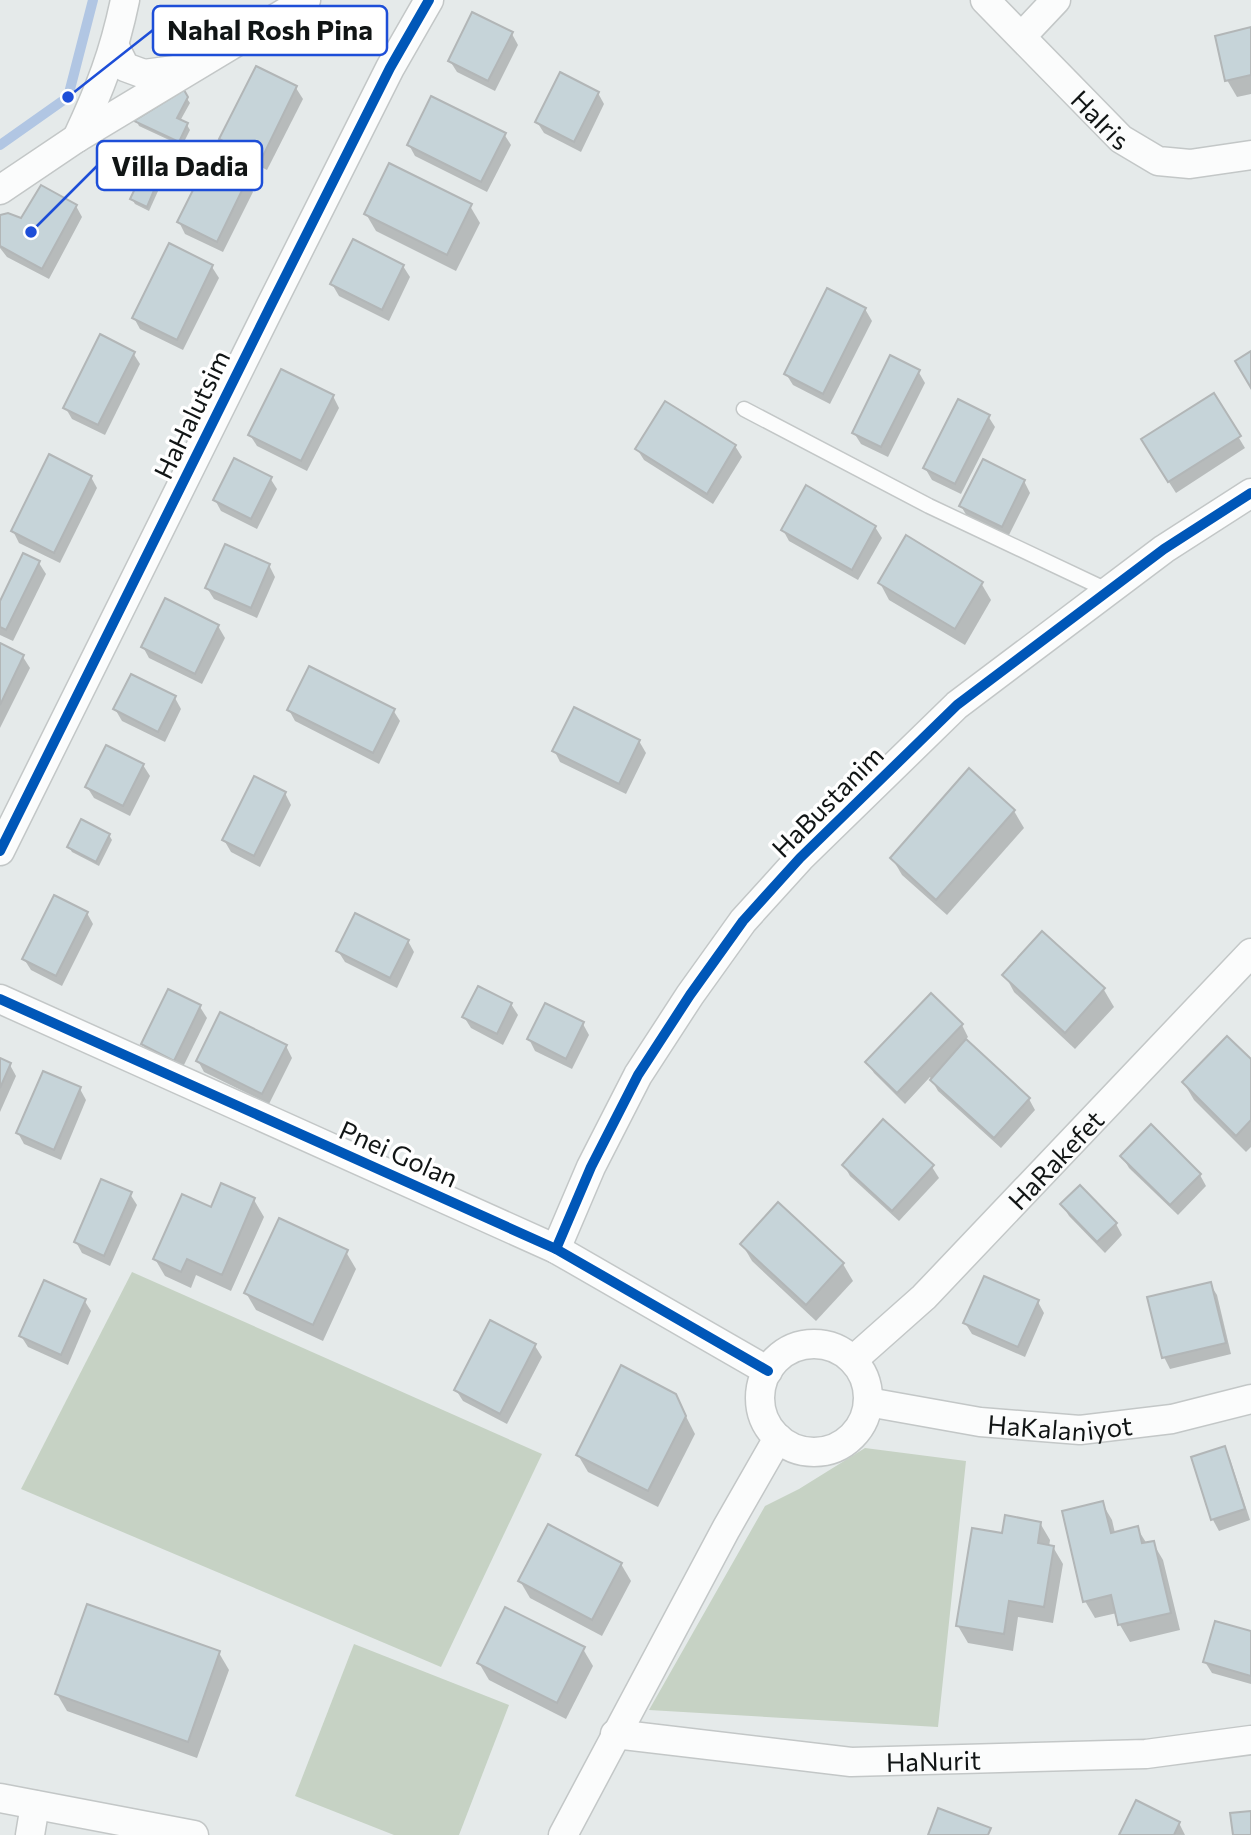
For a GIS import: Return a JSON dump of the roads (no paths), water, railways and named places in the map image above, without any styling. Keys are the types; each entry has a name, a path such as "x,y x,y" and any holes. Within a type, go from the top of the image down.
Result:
{"street":[{"path":"77,138 100,89 115,47 125,0"},
{"path":"0,190 77,138 306,0"},
{"name":"HaHalutsim","path":"0,851 390,68 429,0"},
{"name":"HaIris","path":"985,0 1121,139 1158,160 1190,164 1251,155"},
{"path":"1022,36 1056,0"},
{"path":"115,47 125,67 144,75 198,66"},
{"name":"HaBustanim","path":"556,1249 591,1167 638,1075 690,995 743,921 800,858 957,705 1164,549 1251,493"},
{"name":"HaRakefet","path":"853,1360 924,1297 1251,953"},
{"name":"Pnei Golan","path":"0,999 556,1249 768,1371"},
{"path":"808,1344 832,1347 853,1360 862,1372 868,1402 864,1418 855,1433 842,1444 826,1451 809,1452 793,1448 778,1438 770,1429 761,1406 763,1382 778,1358 792,1349 808,1344"},
{"name":"HaKalaniyot","path":"868,1402 980,1422 1080,1430 1172,1419 1251,1399"},
{"path":"564,1835 615,1734 778,1438"},
{"name":"HaNurit","path":"615,1734 851,1762 1146,1754 1251,1740"},
{"path":"0,1798 194,1835"},
{"path":"30,1835 35,1805"}],"lane":[{"path":"744,409 929,506 1109,591"}],"waterway":[{"path":"0,145 68,97 93,0"}],"place":[{"name":"Nahal Rosh Pina","path":"68,97"},
{"name":"Villa Dadia","path":"31,232"}]}
